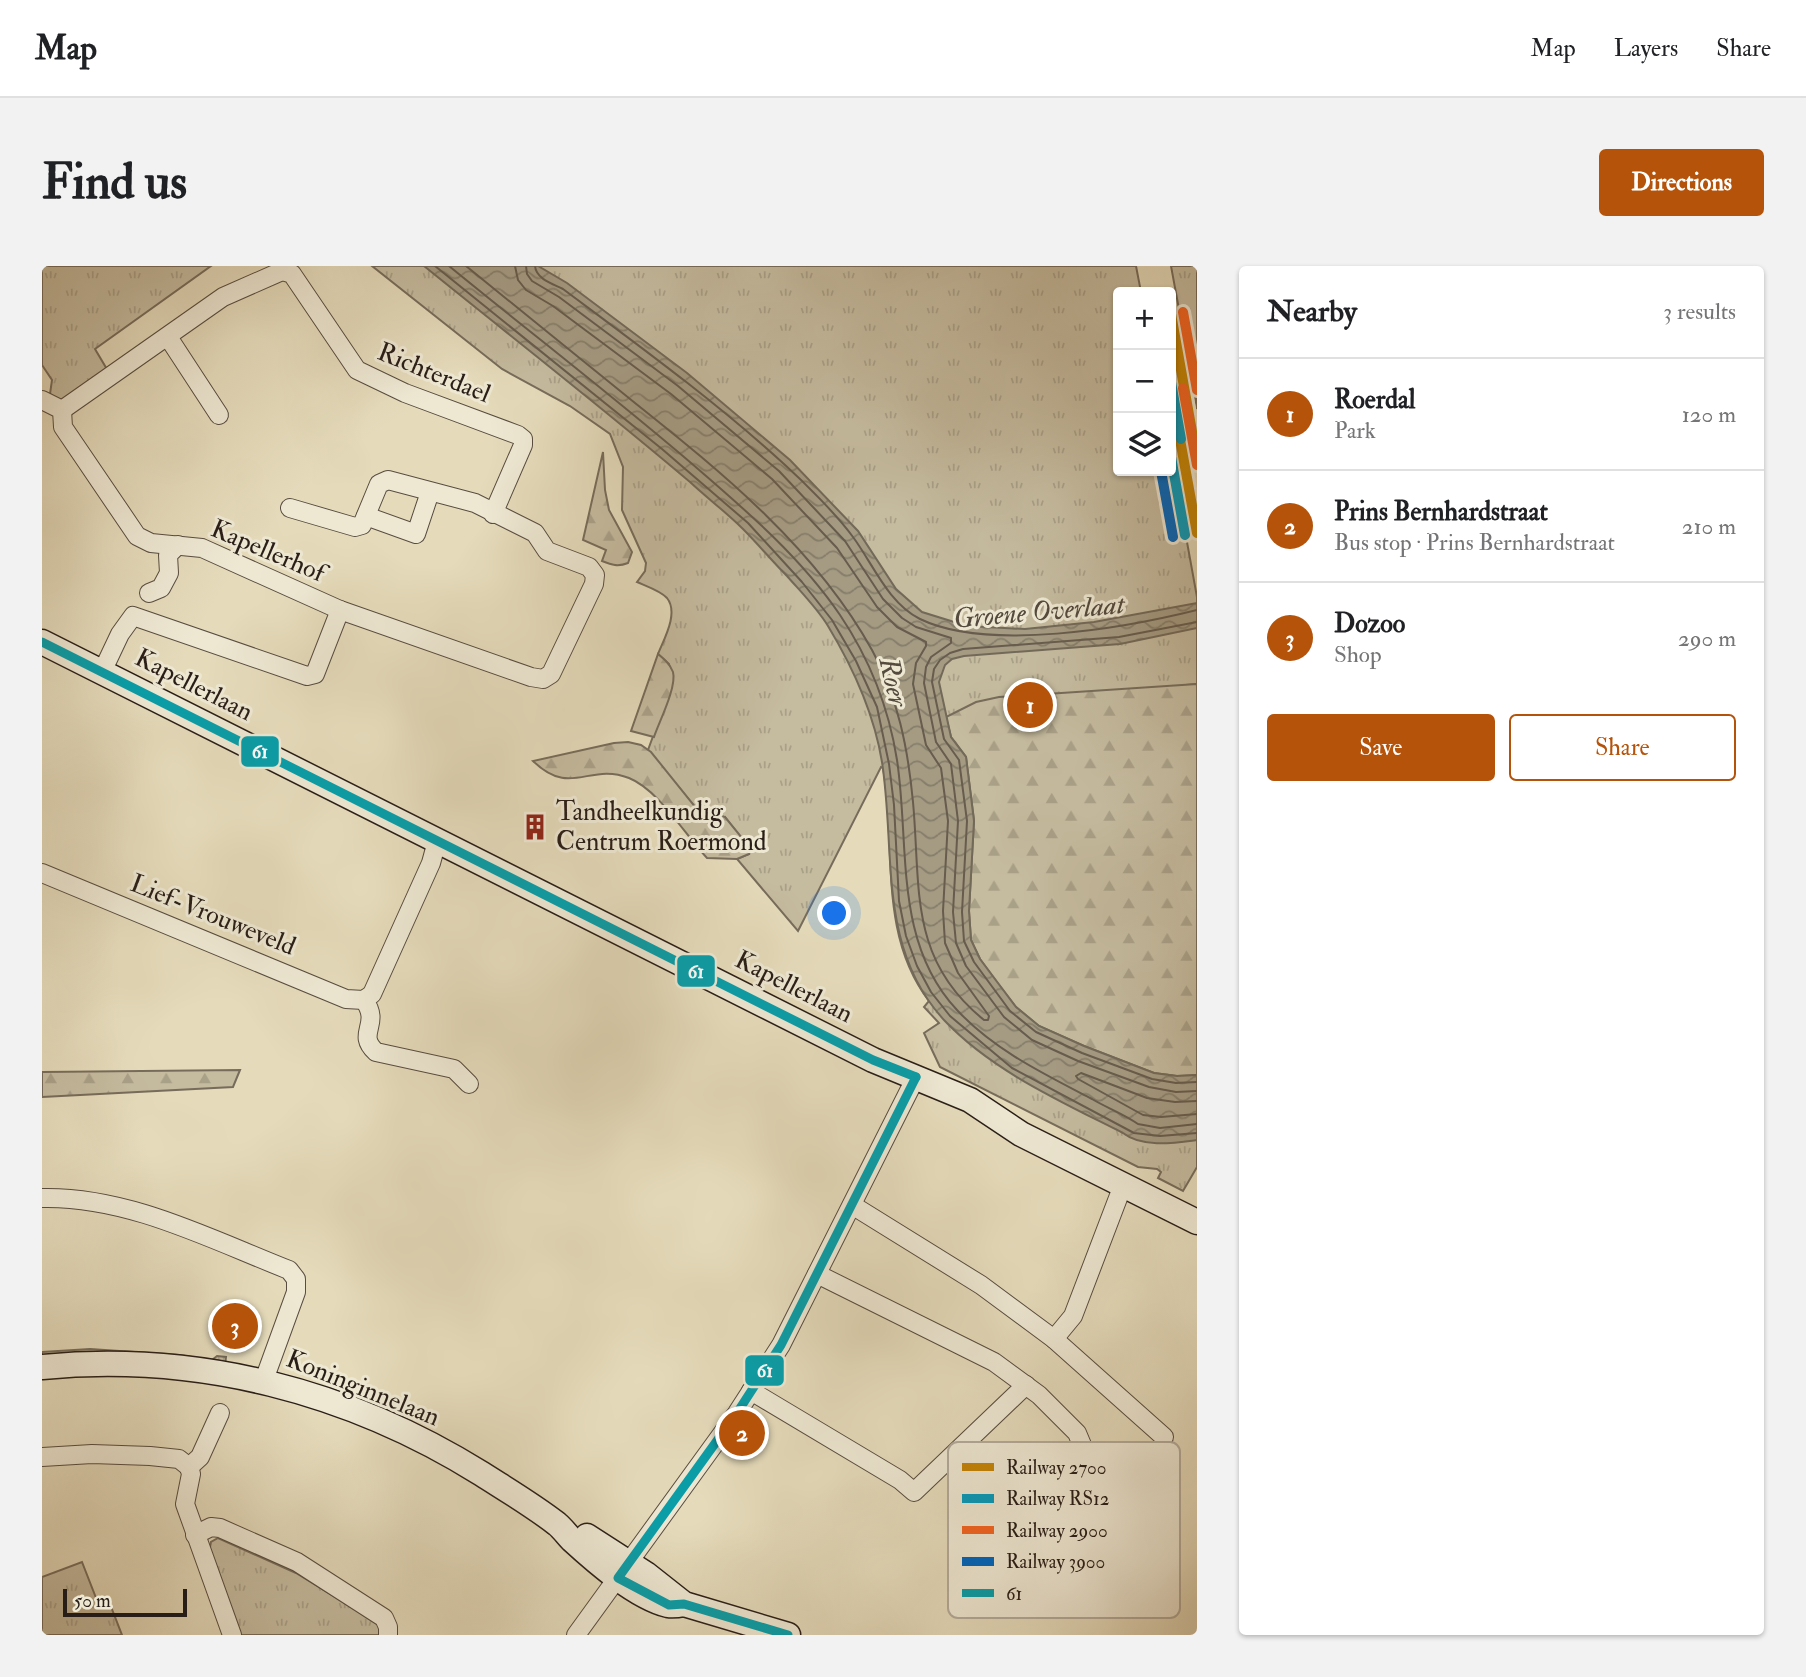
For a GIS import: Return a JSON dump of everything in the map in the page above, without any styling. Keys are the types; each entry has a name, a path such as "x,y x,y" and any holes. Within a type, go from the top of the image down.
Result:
{"street":[{"name":"Richterdael","path":"168,337 223,297 282,271 292,274 357,370 405,393 519,435 523,439 523,445 493,514"},
{"path":"42,400 62,411 168,337 219,415"},
{"name":"Kapellerhof","path":"62,411 63,427 137,536 151,542 202,548 340,610 543,679 551,674 594,584 595,575 589,567 547,551 535,533 493,514"},
{"path":"290,508 355,527 362,525 379,484 388,480 475,503 493,514"},
{"path":"366,516 416,534 430,492"},
{"path":"149,593 161,588 169,573 168,555 178,545"},
{"name":"Kapellerhof","path":"315,674 340,610"},
{"name":"Kapellerlaan","path":"102,672 120,634 133,617 307,676 315,674"},
{"name":"Kapellerlaan","path":"42,642 873,1060 970,1100 1021,1134 1197,1222"},
{"path":"437,842 431,863 372,994 364,1000 370,1008 372,1021 366,1035 369,1046 376,1052 454,1069 469,1084"},
{"name":"Lief-Vrouweveld","path":"42,873 346,999 364,1000"},
{"path":"576,1635 751,1391 780,1345 916,1077"},
{"path":"1054,1339 1073,1316 1124,1185"},
{"path":"42,1198 72,1197 124,1207 289,1270 296,1279 296,1292 264,1380"},
{"path":"852,1205 981,1285 1054,1339 1164,1437"},
{"path":"817,1274 994,1362 1039,1395 1077,1433 1081,1442"},
{"name":"Koninginnelaan","path":"42,1367 141,1364 228,1373 264,1380 338,1404 433,1447 482,1475 558,1525 579,1530 624,1570 670,1605 684,1604 788,1635"},
{"path":"966,1442 1026,1385"},
{"path":"751,1391 900,1480 914,1492 948,1460"},
{"path":"189,1467 200,1457 220,1413"},
{"path":"42,1457 92,1454 150,1456 180,1459 189,1467 191,1474 185,1504 232,1635"},
{"path":"195,1535 211,1528 220,1528 297,1562 384,1618 388,1635"}],"green space":[{"path":"42,266 211,266 95,349 108,371 61,402 50,394 52,380 42,365"},
{"path":"372,266 1136,266 1140,287 1113,287 1113,476 1175,476 1197,597 1197,684 1187,685 1197,747 1197,1167 1183,1191 1158,1178 1161,1172 1157,1169 1138,1167 940,1067 924,1033 939,1023 924,1007 929,1001 913,975 895,918 883,768 881,767 798,931 737,859 749,854 742,839 725,817 708,823 648,750 673,682 669,664 658,654 672,611 664,595 637,582 645,571 646,563 622,510 623,467 610,434 570,406 502,369"},
{"path":"1171,266 1197,266 1197,409 1191,356 1185,342"},
{"path":"603,452 609,510 632,552 628,563 621,565 602,561 606,550 583,540"},
{"path":"658,654 670,667 674,678 654,737 631,731"},
{"path":"1197,684 1197,1075 1177,1076 1154,1073 1039,1026 1016,1007 980,959 971,940 969,911 974,820 966,757 951,737 946,717 976,702 999,697"},
{"path":"628,742 641,745 651,752 708,823 720,815 725,817 751,849 749,854 737,859 707,858 651,792 629,778 615,774 558,777 546,772 533,761"},
{"path":"240,1070 233,1087 42,1097 42,1072"},
{"path":"90,1349 212,1360 217,1356 226,1357 225,1366 42,1359 42,1352"},
{"path":"218,1538 296,1573 379,1624 380,1635 240,1635 209,1552 211,1542"},
{"path":"82,1562 98,1603 108,1599 122,1635 42,1635 42,1577"}],"water":[{"name":"Roer","path":"424,266 538,266 567,283 687,373 790,460 858,531 896,589 922,612 967,626 1025,629 1094,622 1197,603 1197,628 1120,644 964,656 952,659 945,665 939,682 951,737 966,757 974,821 969,911 971,940 980,959 1016,1007 1039,1026 1154,1073 1197,1075 1197,1140 1149,1143 1131,1138 1006,1070 984,1055 944,1020 923,992 908,962 893,897 886,796 878,744 854,675 824,619 730,517 624,427"}],"rail line":[{"name":"2900","path":"1183,312 1197,390"},
{"name":"2700","path":"1176,342 1193,437"},
{"name":"2900","path":"1183,388 1197,465"},
{"name":"RS12","path":"1176,410 1181,439"},
{"name":"2700","path":"1175,413 1197,533"},
{"name":"3900","path":"1162,476 1173,537"},
{"name":"RS12","path":"1174,476 1185,535"}],"transit line":[{"name":"61","path":"42,642 873,1060 916,1077"},
{"name":"61","path":"788,1635 684,1604 669,1605 618,1578 737,1413 781,1345 916,1077"}],"place":[{"name":"Roerdal","path":"1030,705"},
{"name":"Tandheelkundig Centrum Roermond","path":"535,827"},
{"name":"Dozoo","path":"235,1326"},
{"name":"Prins Bernhardstraat","path":"742,1433"}],"water label":[{"name":"Groene Overlaat","path":"1039,612"}]}
